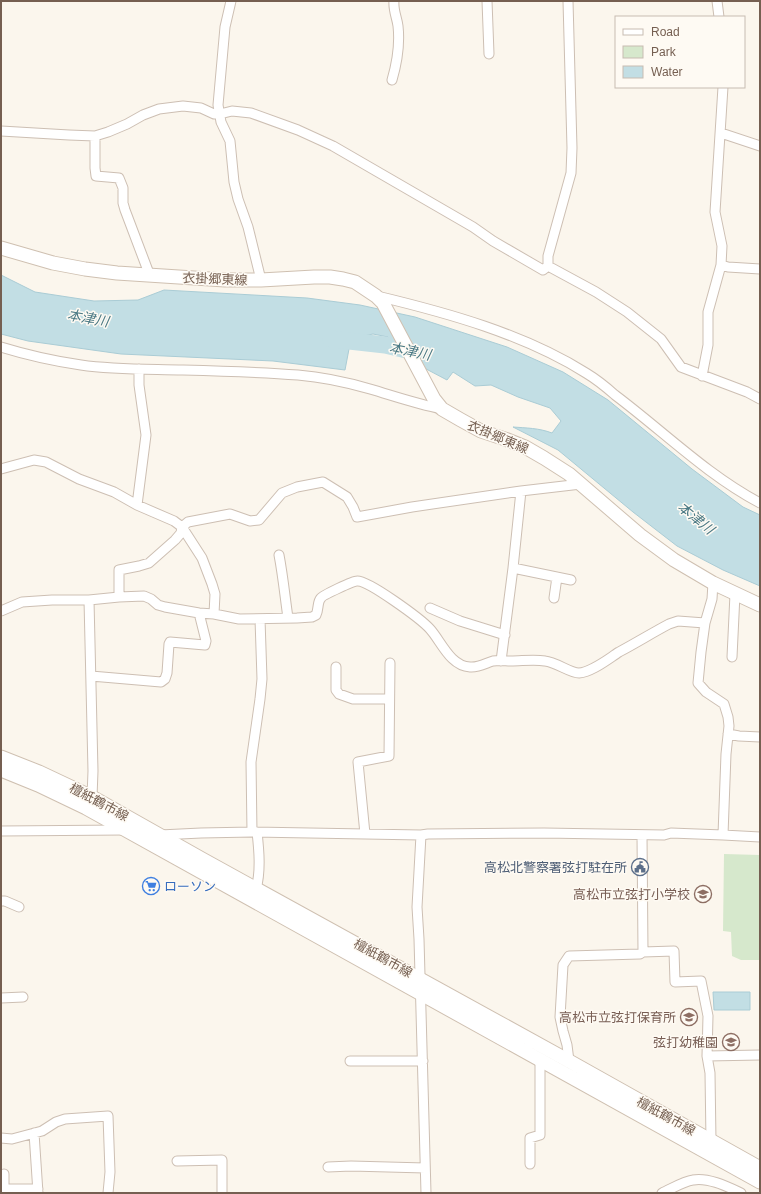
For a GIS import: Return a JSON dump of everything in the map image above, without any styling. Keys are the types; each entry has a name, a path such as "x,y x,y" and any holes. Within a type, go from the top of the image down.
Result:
{"main road":[{"name":"衣掛郷東線","path":"1,248 85,269 117,273 225,280 330,277 355,282 379,299 438,404 461,420 481,431 525,447 569,474 640,535 674,560 713,583 760,605"},
{"name":"檀紙鶴市線","path":"1,756 92,797 760,1168"},
{"name":"檀紙鶴市線","path":"1,770 38,785 127,830 760,1182"}],"street":[{"path":"230,1 225,27 218,105 222,122 230,141 234,182 238,199 248,227 261,280"},
{"path":"392,80 396,69 398,41 398,26 394,1"},
{"path":"487,1 489,54"},
{"path":"548,266 548,256 571,173 572,140 568,1"},
{"path":"717,1 719,16"},
{"path":"702,376 708,344 708,312 721,266 722,246 715,212 723,88"},
{"path":"1,130 68,136 95,136 128,124 143,115 159,109 183,106 201,108 214,114 220,114 232,110 251,113 298,130 333,146 473,227 493,241 543,270 548,266"},
{"path":"721,133 760,146"},
{"path":"95,136 96,176 119,178 123,188 123,203 125,210 150,276"},
{"path":"548,266 596,292 627,312 661,339 681,367 747,392 760,400"},
{"path":"721,266 760,269"},
{"path":"379,299 452,316 508,334 549,352 587,373 720,478 760,503"},
{"path":"1,347 39,358 81,365 138,369 300,375 340,381 420,404 438,404"},
{"path":"136,505 146,435 138,369"},
{"path":"1,469 34,460 46,462 79,479 114,492 136,505 174,521 182,527 202,558 212,584 214,594 214,614"},
{"path":"182,527 188,522 230,514 250,521 259,520 282,493 297,487 323,482 347,496 357,517 412,507 520,491 581,484"},
{"path":"502,661 520,491"},
{"path":"119,596 119,570 149,563 182,533 182,527"},
{"path":"278,555 284,579 288,618"},
{"path":"513,568 571,580"},
{"path":"554,598 557,577"},
{"path":"1,611 22,602 90,600 119,596 144,596 165,608 214,614 239,619 312,617 316,615 319,601 323,596 356,581 364,583 386,595 421,621 430,629 438,642 451,657 460,664 470,667 480,666 494,661 544,661 555,663 578,673 599,665 669,624 678,621 705,623"},
{"path":"713,583 712,599 705,623 700,652 698,683 706,692 724,704 728,716 729,726 726,754 724,834"},
{"path":"732,657 735,594"},
{"path":"90,600 93,771 92,797"},
{"path":"430,608 460,621 505,635"},
{"path":"91,676 162,682 167,673 170,642 205,645 206,641 199,613"},
{"path":"256,888 259,880 259,864 254,832 251,762 262,679 260,619"},
{"path":"365,834 358,762 389,756 390,663"},
{"path":"336,667 336,690 339,694 353,699 389,699"},
{"path":"728,734 760,737"},
{"path":"1,831 127,830 162,836 201,833 254,832 421,835 664,835 671,833 724,834 760,837"},
{"path":"421,835 418,907 426,1193"},
{"path":"642,835 643,952"},
{"path":"1,901 19,907"},
{"path":"569,1061 567,1045 560,1017 563,965 569,956 640,954 643,952 674,951 676,982 701,981 708,1016 707,1056 710,1073 711,1141"},
{"path":"1,998 22,997"},
{"path":"707,1056 760,1055"},
{"path":"530,1164 530,1138 540,1134 540,1060"},
{"path":"350,1061 423,1061"},
{"path":"1,1138 12,1139 42,1131 60,1120 108,1116 110,1172 108,1193"},
{"path":"4,1174 5,1191 38,1191 34,1133"},
{"path":"177,1161 222,1160 222,1193"},
{"path":"328,1167 351,1166 426,1168"},
{"path":"662,1193 693,1180 710,1181 727,1186 741,1193"}],"green space":[{"path":"724,854 760,855 760,960 741,960 732,956 731,932 723,931"}],"water":[{"path":"1,275 35,292 94,301 138,300 164,290 307,298 360,305 415,317 507,347 563,372 608,400 692,469 743,507 760,515 760,586 723,570 677,546 558,450 513,427 537,429 552,433 561,421 550,408 518,397 491,385 475,386 453,372 447,380 394,352 388,337 373,334 354,338 349,349 345,370 273,361 121,354 28,341 1,334"},
{"path":"713,992 750,992 750,1010 714,1010"}],"waterway":[{"name":"本津川","path":"331,339 385,345 415,352"}],"place":[{"name":"高松北警察署弦打駐在所","path":"640,867"},
{"name":"ローソン","path":"151,886"},
{"name":"高松市立弦打小学校","path":"703,894"},
{"name":"高松市立弦打保育所","path":"689,1017"},
{"name":"弦打幼稚園","path":"731,1042"}]}
